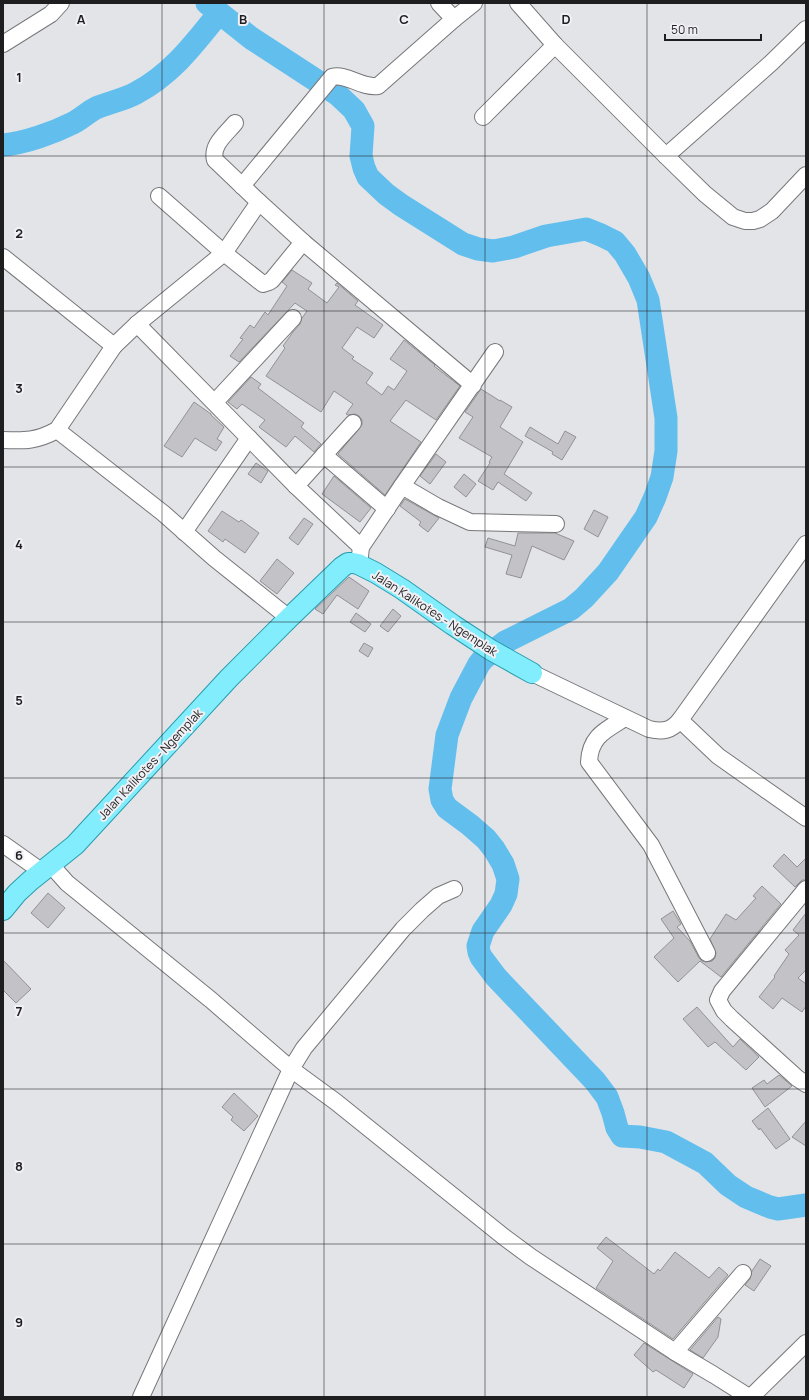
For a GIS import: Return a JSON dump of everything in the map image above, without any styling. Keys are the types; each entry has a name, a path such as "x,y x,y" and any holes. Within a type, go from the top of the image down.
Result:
{"main road":[{"name":"Jalan Kalikotes - Ngemplak","path":"3,910 17,893 75,845 229,678 289,618 342,567 360,555 402,589 453,625 491,650 532,673"}],"street":[{"path":"3,44 51,14 61,3"},
{"path":"439,3 454,19"},
{"path":"242,186 332,77 338,76 362,85 378,86 474,3"},
{"path":"518,3 554,45 705,194 733,217 745,221 753,221 766,216 806,175"},
{"path":"666,156 771,63 806,29"},
{"path":"483,117 554,45"},
{"path":"235,123 217,144 214,154 215,160 303,242 358,286 473,384"},
{"path":"159,196 224,253 261,282 266,284 272,280 303,242"},
{"path":"3,440 32,441 45,437 57,430 114,346 137,324 224,253 259,202"},
{"path":"3,257 114,346"},
{"path":"215,402 293,318"},
{"path":"137,324 215,402 360,555 402,486 495,352"},
{"path":"296,486 353,423"},
{"path":"57,430 163,513 214,558 289,618"},
{"path":"184,532 249,438"},
{"path":"324,455 387,509"},
{"path":"402,486 438,507 470,522 556,524"},
{"name":"Jalan Kalikotes - Ngemplak","path":"532,673 649,729 659,732 672,729 806,544"},
{"path":"625,718 598,735 591,746 589,762 651,845 707,953"},
{"path":"680,720 718,756 806,818"},
{"path":"3,844 46,868 67,883 211,1000 291,1069 336,1102 504,1237 531,1257 675,1352 750,1397 806,1343"},
{"path":"141,1397 291,1069 304,1048 403,929 438,896 454,889"},
{"path":"806,889 722,991 718,1000 721,1007 732,1019 797,1078 806,1084"},
{"path":"675,1352 743,1273"}],"building":[{"path":"292,270 312,283 308,289 327,303 339,287 335,285 337,283 358,301 355,305 383,325 374,338 357,327 342,348 354,357 352,359 373,373 366,383 382,395 388,386 394,390 407,371 390,359 404,340 460,386 436,420 406,400 390,421 421,442 385,495 338,454 362,425 362,420 359,416 355,414 346,414 353,404 334,391 321,412 266,376 285,348 283,346 300,324 307,311 295,303 239,362 230,356 243,339 240,338 250,325 254,328 265,312 268,315 287,286 282,282"},
{"path":"251,377 261,384 258,388 304,423 301,427 321,444 314,452 295,436 286,447 259,427 265,420 242,404 237,409 228,402"},
{"path":"481,389 512,407 500,427 523,442 504,474 532,493 526,501 498,482 493,490 478,481 490,463 489,462 492,457 459,438 473,417 465,412"},
{"path":"194,402 211,414 224,427 217,439 222,442 216,451 195,438 182,457 164,446"},
{"path":"530,427 558,444 565,431 576,437 562,460 552,454 553,452 525,436"},
{"path":"436,454 446,462 430,484 420,476"},
{"path":"256,463 268,471 261,483 248,474"},
{"path":"464,474 476,484 466,497 454,487"},
{"path":"334,476 371,508 360,522 322,494"},
{"path":"405,499 439,518 428,532 419,525 421,522 400,506"},
{"path":"594,510 608,517 598,537 584,529"},
{"path":"222,511 239,522 241,520 259,533 245,553 225,539 223,542 208,531"},
{"path":"304,518 313,524 298,545 289,538"},
{"path":"518,533 555,533 574,541 564,560 532,546 521,578 506,574 512,555 485,547 488,538 515,546"},
{"path":"277,559 294,573 277,594 260,581"},
{"path":"349,577 369,591 358,609 337,595 323,614 315,609"},
{"path":"393,609 401,616 388,632 380,626"},
{"path":"356,613 371,624 365,632 350,622"},
{"path":"364,643 373,648 368,657 359,651"},
{"path":"784,854 797,867 806,858 806,880 802,880 795,887 773,866"},
{"path":"762,886 781,904 721,977 700,961 678,982 654,957 674,938 661,919 673,911 681,924 677,927 690,941 699,958 706,962 712,961 715,958 716,953 710,939 726,914 736,920 756,898 753,896"},
{"path":"48,893 65,908 48,928 31,913"},
{"path":"806,913 806,970 798,978 806,984 806,1006 802,1012 782,998 773,1009 759,997 775,977 774,976 789,954 785,950 799,935 793,930"},
{"path":"3,960 31,989 16,1003 3,990"},
{"path":"697,1007 733,1047 740,1039 759,1057 746,1070 715,1042 708,1047 683,1019"},
{"path":"779,1075 792,1086 765,1107 752,1088 764,1080 767,1084"},
{"path":"234,1093 258,1116 244,1131 231,1120 233,1117 222,1107"},
{"path":"768,1108 790,1139 776,1149 760,1128 759,1130 752,1121"},
{"path":"806,1121 806,1146 792,1137"},
{"path":"606,1237 654,1274 658,1269 660,1271 675,1252 709,1278 719,1267 728,1275 673,1339 596,1288 613,1261 597,1248"},
{"path":"760,1259 771,1266 754,1291 745,1285 750,1279 752,1271"},
{"path":"718,1317 721,1319 718,1337 703,1358 690,1350"},
{"path":"644,1343 693,1374 684,1388 656,1370 653,1372 634,1355"}],"waterway":[{"path":"207,3 251,38 337,94 354,110 363,126 361,156 368,177 386,194 401,205 463,244 478,249 493,251 514,247 546,236 586,229 615,242 625,254 639,278 648,300 666,418 666,451 662,477 655,497 646,517 608,572 584,598 571,609 505,642 483,659 479,664 461,698 447,735 440,789 442,800 447,808 470,825 486,839 494,849 503,864 508,879 506,894 501,905 483,931 478,946 481,957 496,977 595,1081 607,1097 617,1128 622,1136 640,1137 666,1142 705,1163 728,1185 746,1197 770,1207 778,1209 806,1205"},
{"path":"3,145 30,140 57,130 76,121 96,108 131,95 149,85 161,77 182,58 219,13"}]}
